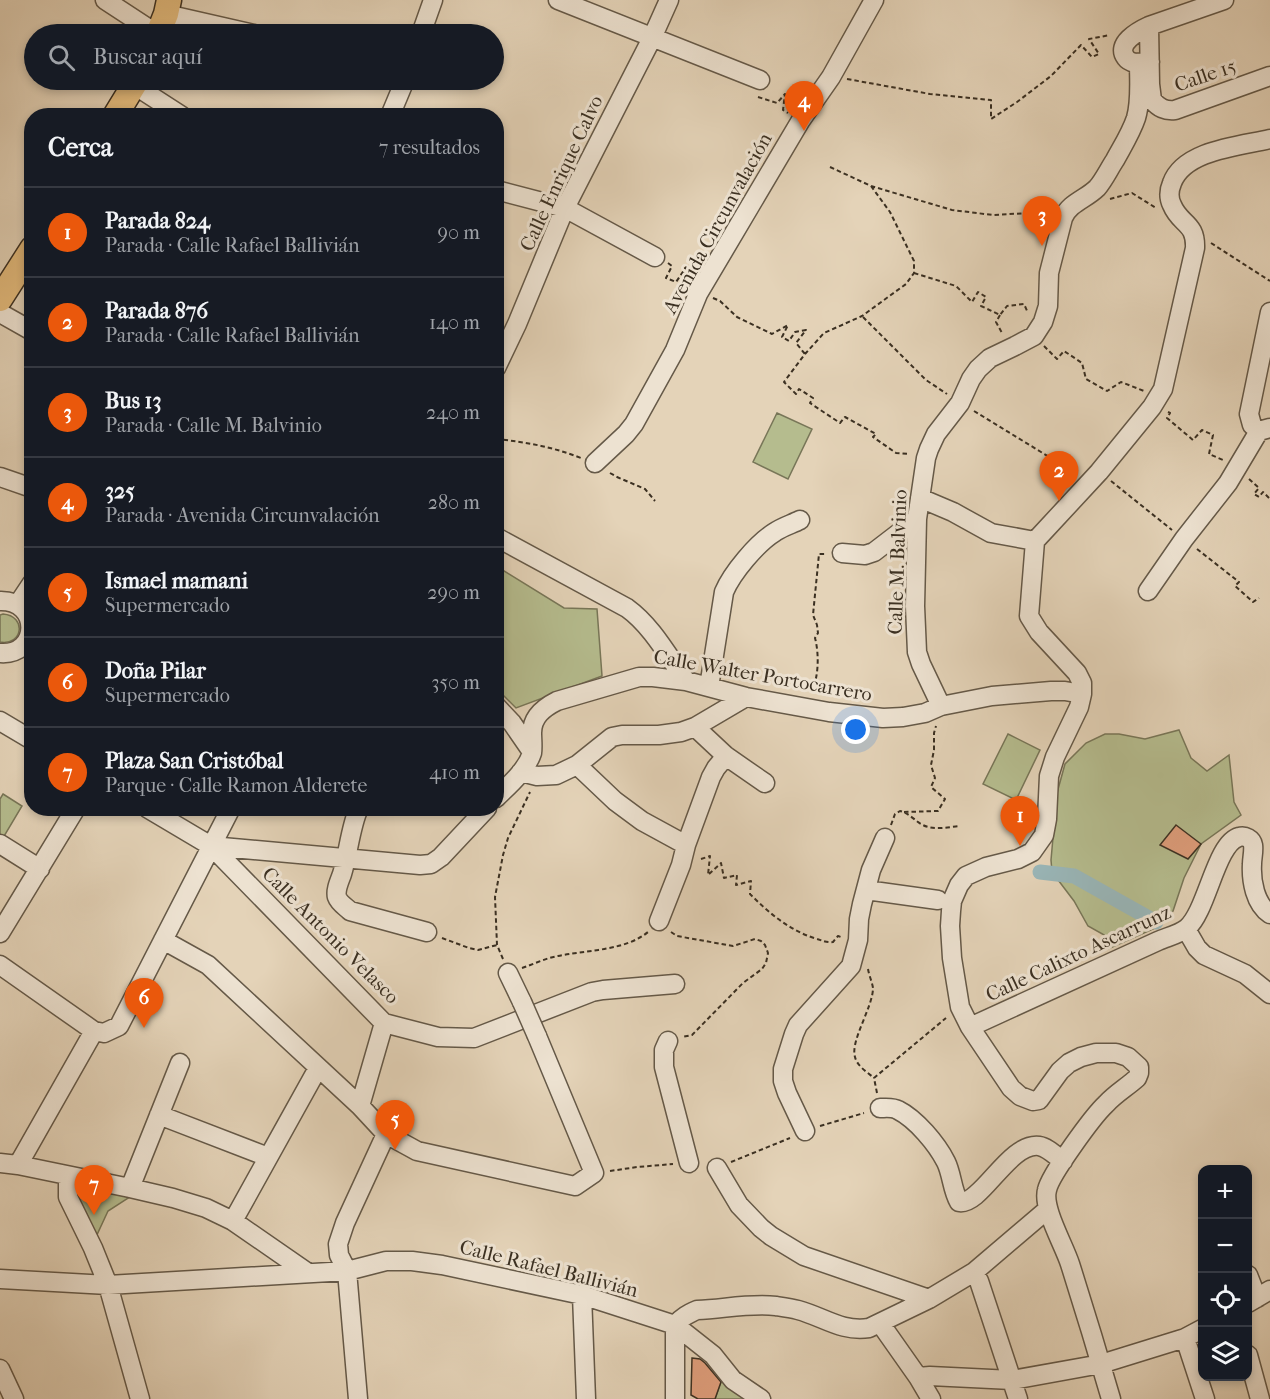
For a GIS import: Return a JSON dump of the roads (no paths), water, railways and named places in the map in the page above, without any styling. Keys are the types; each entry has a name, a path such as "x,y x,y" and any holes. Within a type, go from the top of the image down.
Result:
{"main road":[{"path":"120,108 130,90"},
{"path":"0,299 24,262"}],"street":[{"path":"105,0 163,21 184,24"},
{"path":"425,24 433,0"},
{"path":"558,0 760,80"},
{"name":"Calle Enrique Calvo","path":"504,351 566,208 669,0"},
{"name":"Avenida Circunvalación","path":"596,463 634,424 675,350 698,294 801,120 831,77 874,0"},
{"path":"1144,28 1144,62 1129,61 1123,53 1125,43 1144,28 1224,0"},
{"name":"Calle 15","path":"1144,62 1152,100 1156,105 1168,111 1270,76"},
{"name":"Calle M. Balvinio","path":"941,706 917,652 915,606 917,519 929,449 936,434 960,403 978,369 990,358 1034,336 1043,322 1048,306 1049,273 1065,211 1099,186 1129,135 1136,118 1144,62"},
{"path":"146,90 171,108"},
{"path":"393,108 401,90"},
{"path":"1111,1399 1069,1260 1048,1209 1046,1193 1048,1185 1063,1161 1098,1112 1137,1077 1139,1068 1128,1057 1116,1053 1096,1053 1069,1063 1060,1071 1039,1100 1033,1101 1020,1096 1011,1088 970,1028 960,1007 952,958 950,926 952,901 966,876 1032,852 1044,835 1050,776 1055,757 1079,707 1082,682 1077,673 1039,632 1029,616 1035,541 1090,482 1152,407 1165,384 1195,248 1193,231 1178,216 1172,205 1169,193 1172,180 1183,167 1210,152 1270,139"},
{"path":"504,192 566,208 655,257"},
{"path":"1148,591 1265,430 1252,426 1249,414 1270,312"},
{"path":"0,313 24,326"},
{"path":"0,477 24,485"},
{"path":"920,498 953,512 991,533 1035,541"},
{"path":"842,553 865,555 874,552 917,519"},
{"path":"709,687 724,592 728,582 767,538 800,520"},
{"path":"504,541 635,614 648,628 686,681"},
{"path":"5,600 24,588"},
{"path":"5,600 24,609"},
{"path":"0,653 10,653 24,646"},
{"name":"Calle Walter Portocarrero","path":"504,792 529,774 532,728 546,706 639,677 686,681 746,697 812,709 883,718 925,713 941,706 992,696 1039,692 1082,694"},
{"path":"529,774 556,775 577,765 612,737 681,732 695,727 746,697"},
{"path":"504,714 532,752"},
{"path":"0,721 24,735"},
{"path":"695,727 726,756 765,783"},
{"path":"659,921 711,777 726,756"},
{"path":"577,765 615,801 642,821 686,845"},
{"path":"0,933 71,816"},
{"name":"Calle Antonio Velasco","path":"160,816 211,846 384,1023 438,1037 474,1038 592,992 675,984"},
{"path":"227,816 119,1026 99,1032 9,1164 130,1188 206,1208 233,1221 308,1274"},
{"path":"356,816 337,897 350,911 427,932"},
{"name":"Calle Walter Portocarrero","path":"211,846 420,865 430,864 441,857 479,816"},
{"name":"Calle Calixto Ascarrunz","path":"970,1028 1186,929 1198,913 1226,850 1231,842 1240,836 1248,838 1253,845 1251,866 1254,887 1260,903 1270,914"},
{"path":"806,1131 787,1093 783,1081 783,1069 798,1025 851,966 858,940 858,919 872,870 885,838"},
{"path":"0,844 40,868"},
{"path":"866,890 938,900"},
{"path":"1186,929 1204,955 1245,974 1270,994"},
{"path":"164,940 208,965 386,1134 417,1151 575,1186 594,1173 508,973"},
{"path":"0,965 99,1032"},
{"path":"360,1107 384,1023"},
{"path":"668,1041 664,1050 664,1067 689,1163"},
{"path":"130,1188 180,1063"},
{"path":"233,1221 318,1068"},
{"path":"880,1108 898,1110 924,1131 946,1161 959,1202 963,1203 975,1196 1003,1167 1022,1150 1029,1147 1042,1147 1063,1161"},
{"path":"159,1115 268,1157"},
{"path":"358,1399 347,1271 339,1255 338,1244 345,1223 386,1134"},
{"path":"717,1168 739,1205 771,1236 804,1256 929,1299"},
{"path":"68,1176 68,1197 108,1285 140,1399"},
{"path":"675,1399 675,1325 689,1313 697,1310 753,1305 776,1306 800,1310 822,1320 853,1329 869,1328 929,1299 974,1272 1048,1209"},
{"name":"Calle Rafael Ballivián","path":"0,1279 108,1285 347,1271 386,1261 412,1261 442,1264 582,1295 675,1325"},
{"path":"974,1272 979,1281 1017,1399"},
{"path":"582,1295 586,1399"},
{"path":"880,1323 931,1399"},
{"path":"675,1325 713,1355 733,1380 761,1399"},
{"path":"918,1377 1012,1380 1101,1364 1185,1338 1198,1332"},
{"path":"1185,1338 1205,1399"},
{"path":"0,1369 14,1399"},
{"path":"1252,1370 1260,1399"}],"waterway":[{"path":"1040,872 1074,876 1156,922"}],"place":[{"name":"325","path":"804,131"},
{"name":"Bus 13","path":"1042,246"},
{"name":"Parada 876","path":"1059,501"},
{"name":"Parada 824","path":"1020,846"},
{"name":"Doña Pilar","path":"144,1028"},
{"name":"Ismael mamani","path":"395,1150"},
{"name":"Plaza San Cristóbal","path":"94,1215"}]}
